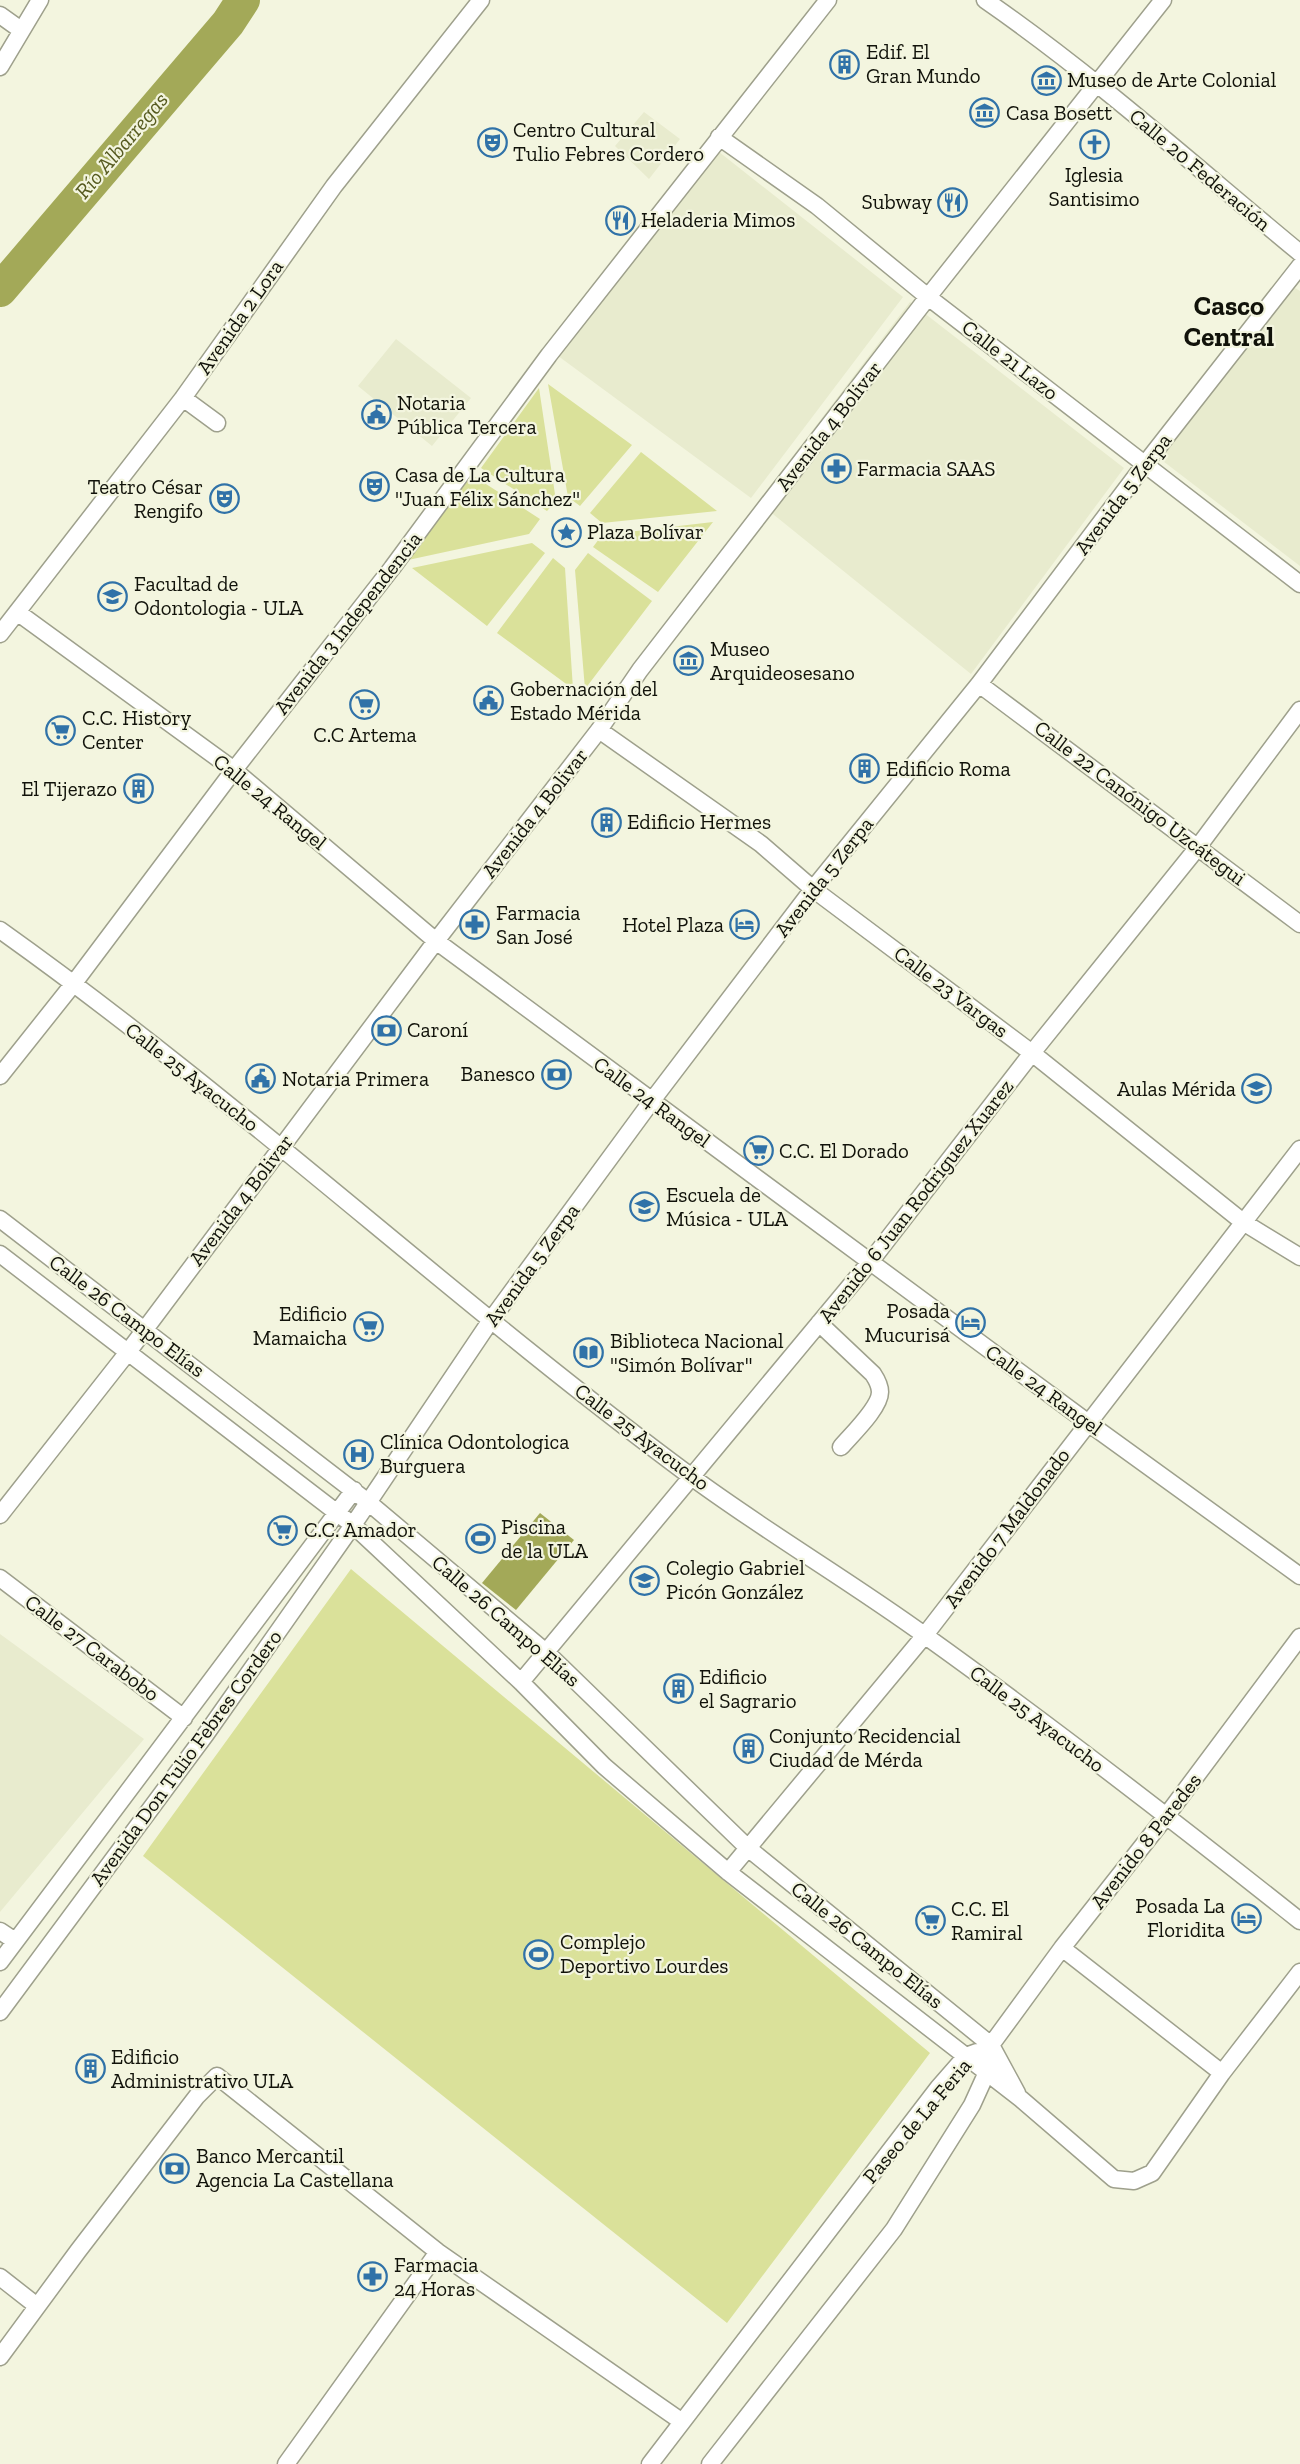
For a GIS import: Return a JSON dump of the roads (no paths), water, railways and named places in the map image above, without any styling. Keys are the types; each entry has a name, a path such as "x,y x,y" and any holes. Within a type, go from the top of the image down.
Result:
{"street":[{"path":"0,67 40,0"},
{"name":"Avenida 2 Lora","path":"0,634 183,398 333,186 481,0"},
{"name":"Avenida 3 Independencia","path":"0,1076 392,568 549,355 828,0"},
{"name":"Calle 20 Federación","path":"985,0 1023,26 1300,253"},
{"name":"Avenida 4 Bolivar","path":"0,1515 128,1352 436,940 599,730 640,670 928,297 1162,0"},
{"path":"0,15 21,30"},
{"name":"Calle 21 Lazo","path":"719,137 817,206 928,297 1300,584"},
{"name":"Avenida 5 Zerpa","path":"368,1502 491,1320 651,1102 813,889 980,684 1145,464 1300,266"},
{"path":"183,398 217,423"},
{"name":"Calle 24 Rangel","path":"17,612 234,770 436,940 651,1102 1300,1576"},
{"name":"Calle 22 Canónigo Uzcátegui","path":"980,684 1300,924"},
{"name":"Avenido 6 Juan Rodriguez Xuarez","path":"521,1683 870,1262 1032,1053 1198,847 1300,710"},
{"name":"Calle 23 Vargas","path":"599,730 761,844 813,889 1032,1053 1243,1222 1300,1257"},
{"name":"Calle 25 Ayacucho","path":"0,930 74,983 280,1147 491,1320 691,1476 925,1635 1167,1815 1300,1921"},
{"name":"Avenido 7 Maldonado","path":"728,1872 925,1635 1087,1422 1300,1149"},
{"name":"Calle 26 Campo Elías","path":"0,1220 354,1490 547,1653 749,1849 991,2045"},
{"name":"Calle 26 Campo Elías","path":"0,1254 353,1524 521,1683 604,1766 728,1872 1021,2099 1114,2179 1134,2181 1152,2172 1222,2073 1300,1971"},
{"path":"819,1323 873,1374 879,1383 878,1404 841,1447"},
{"name":"Avenida Don Tulio Febres Cordero","path":"0,1962 354,1490"},
{"name":"Avenida Don Tulio Febres Cordero","path":"0,2012 206,1734 368,1502"},
{"name":"Calle 27 Carabobo","path":"0,1578 184,1718"},
{"name":"Avenido 8 Paredes","path":"991,2045 1062,1948 1167,1815 1300,1637"},
{"path":"0,1931 15,1941"},
{"path":"1062,1948 1222,2073"},
{"path":"991,2045 1021,2099"},
{"name":"Paseo de La Feria","path":"650,2464 938,2088 966,2056 991,2045"},
{"name":"Paseo de La Feria","path":"710,2464 894,2229 972,2105 987,2072 991,2045"},
{"path":"0,2357 197,2096 217,2076 438,2252 681,2421"},
{"path":"286,2464 438,2252"},
{"path":"0,2277 37,2306"}],"waterway":[{"name":"Río Albarregas","path":"0,290 228,23 243,0"}],"place":[{"name":"Edif. El Gran Mundo","path":"845,64"},
{"name":"Museo de Arte Colonial","path":"1046,80"},
{"name":"Casa Bosett","path":"985,113"},
{"name":"Centro Cultural Tulio Febres Cordero","path":"492,142"},
{"name":"Iglesia Santisimo","path":"1094,144"},
{"name":"Subway","path":"953,202"},
{"name":"Heladeria Mimos","path":"620,220"},
{"name":"Notaria Pública Tercera","path":"376,415"},
{"name":"Farmacia SAAS","path":"836,469"},
{"name":"Casa de La Cultura \"Juan Félix Sánchez\"","path":"374,487"},
{"name":"Teatro César Rengifo","path":"224,499"},
{"name":"Plaza Bolívar","path":"566,532"},
{"name":"Facultad de Odontologia - ULA","path":"113,596"},
{"name":"Museo Arquideosesano","path":"689,661"},
{"name":"Gobernación del Estado Mérida","path":"489,701"},
{"name":"C.C Artema","path":"365,704"},
{"name":"C.C. History Center","path":"61,730"},
{"name":"Edificio Roma","path":"865,769"},
{"name":"El Tijerazo","path":"138,789"},
{"name":"Edificio Hermes","path":"606,822"},
{"name":"Farmacia San José","path":"475,925"},
{"name":"Hotel Plaza","path":"745,925"},
{"name":"Caroní","path":"386,1030"},
{"name":"Banesco","path":"556,1074"},
{"name":"Notaria Primera","path":"261,1079"},
{"name":"Aulas Mérida","path":"1257,1089"},
{"name":"C.C. El Dorado","path":"758,1151"},
{"name":"Escuela de Música - ULA","path":"645,1207"},
{"name":"Posada Mucurisá","path":"971,1323"},
{"name":"Edificio Mamaicha","path":"368,1326"},
{"name":"Biblioteca Nacional \"Simón Bolívar\"","path":"589,1353"},
{"name":"Clínica Odontologica Burguera","path":"359,1454"},
{"name":"C.C. Amador","path":"283,1530"},
{"name":"Piscina de la ULA","path":"480,1539"},
{"name":"Colegio Gabriel Picón González","path":"645,1580"},
{"name":"Edificio el Sagrario","path":"678,1689"},
{"name":"Conjunto Recidencial Ciudad de Mérda","path":"748,1748"},
{"name":"Posada La Floridita","path":"1246,1918"},
{"name":"C.C. El Ramiral","path":"930,1921"},
{"name":"Complejo Deportivo Lourdes","path":"539,1954"},
{"name":"Edificio Administrativo ULA","path":"90,2069"},
{"name":"Banco Mercantil Agencia La Castellana","path":"175,2168"},
{"name":"Farmacia 24 Horas","path":"373,2277"}],"district":[{"name":"Casco Central","path":"1229,322"}]}
